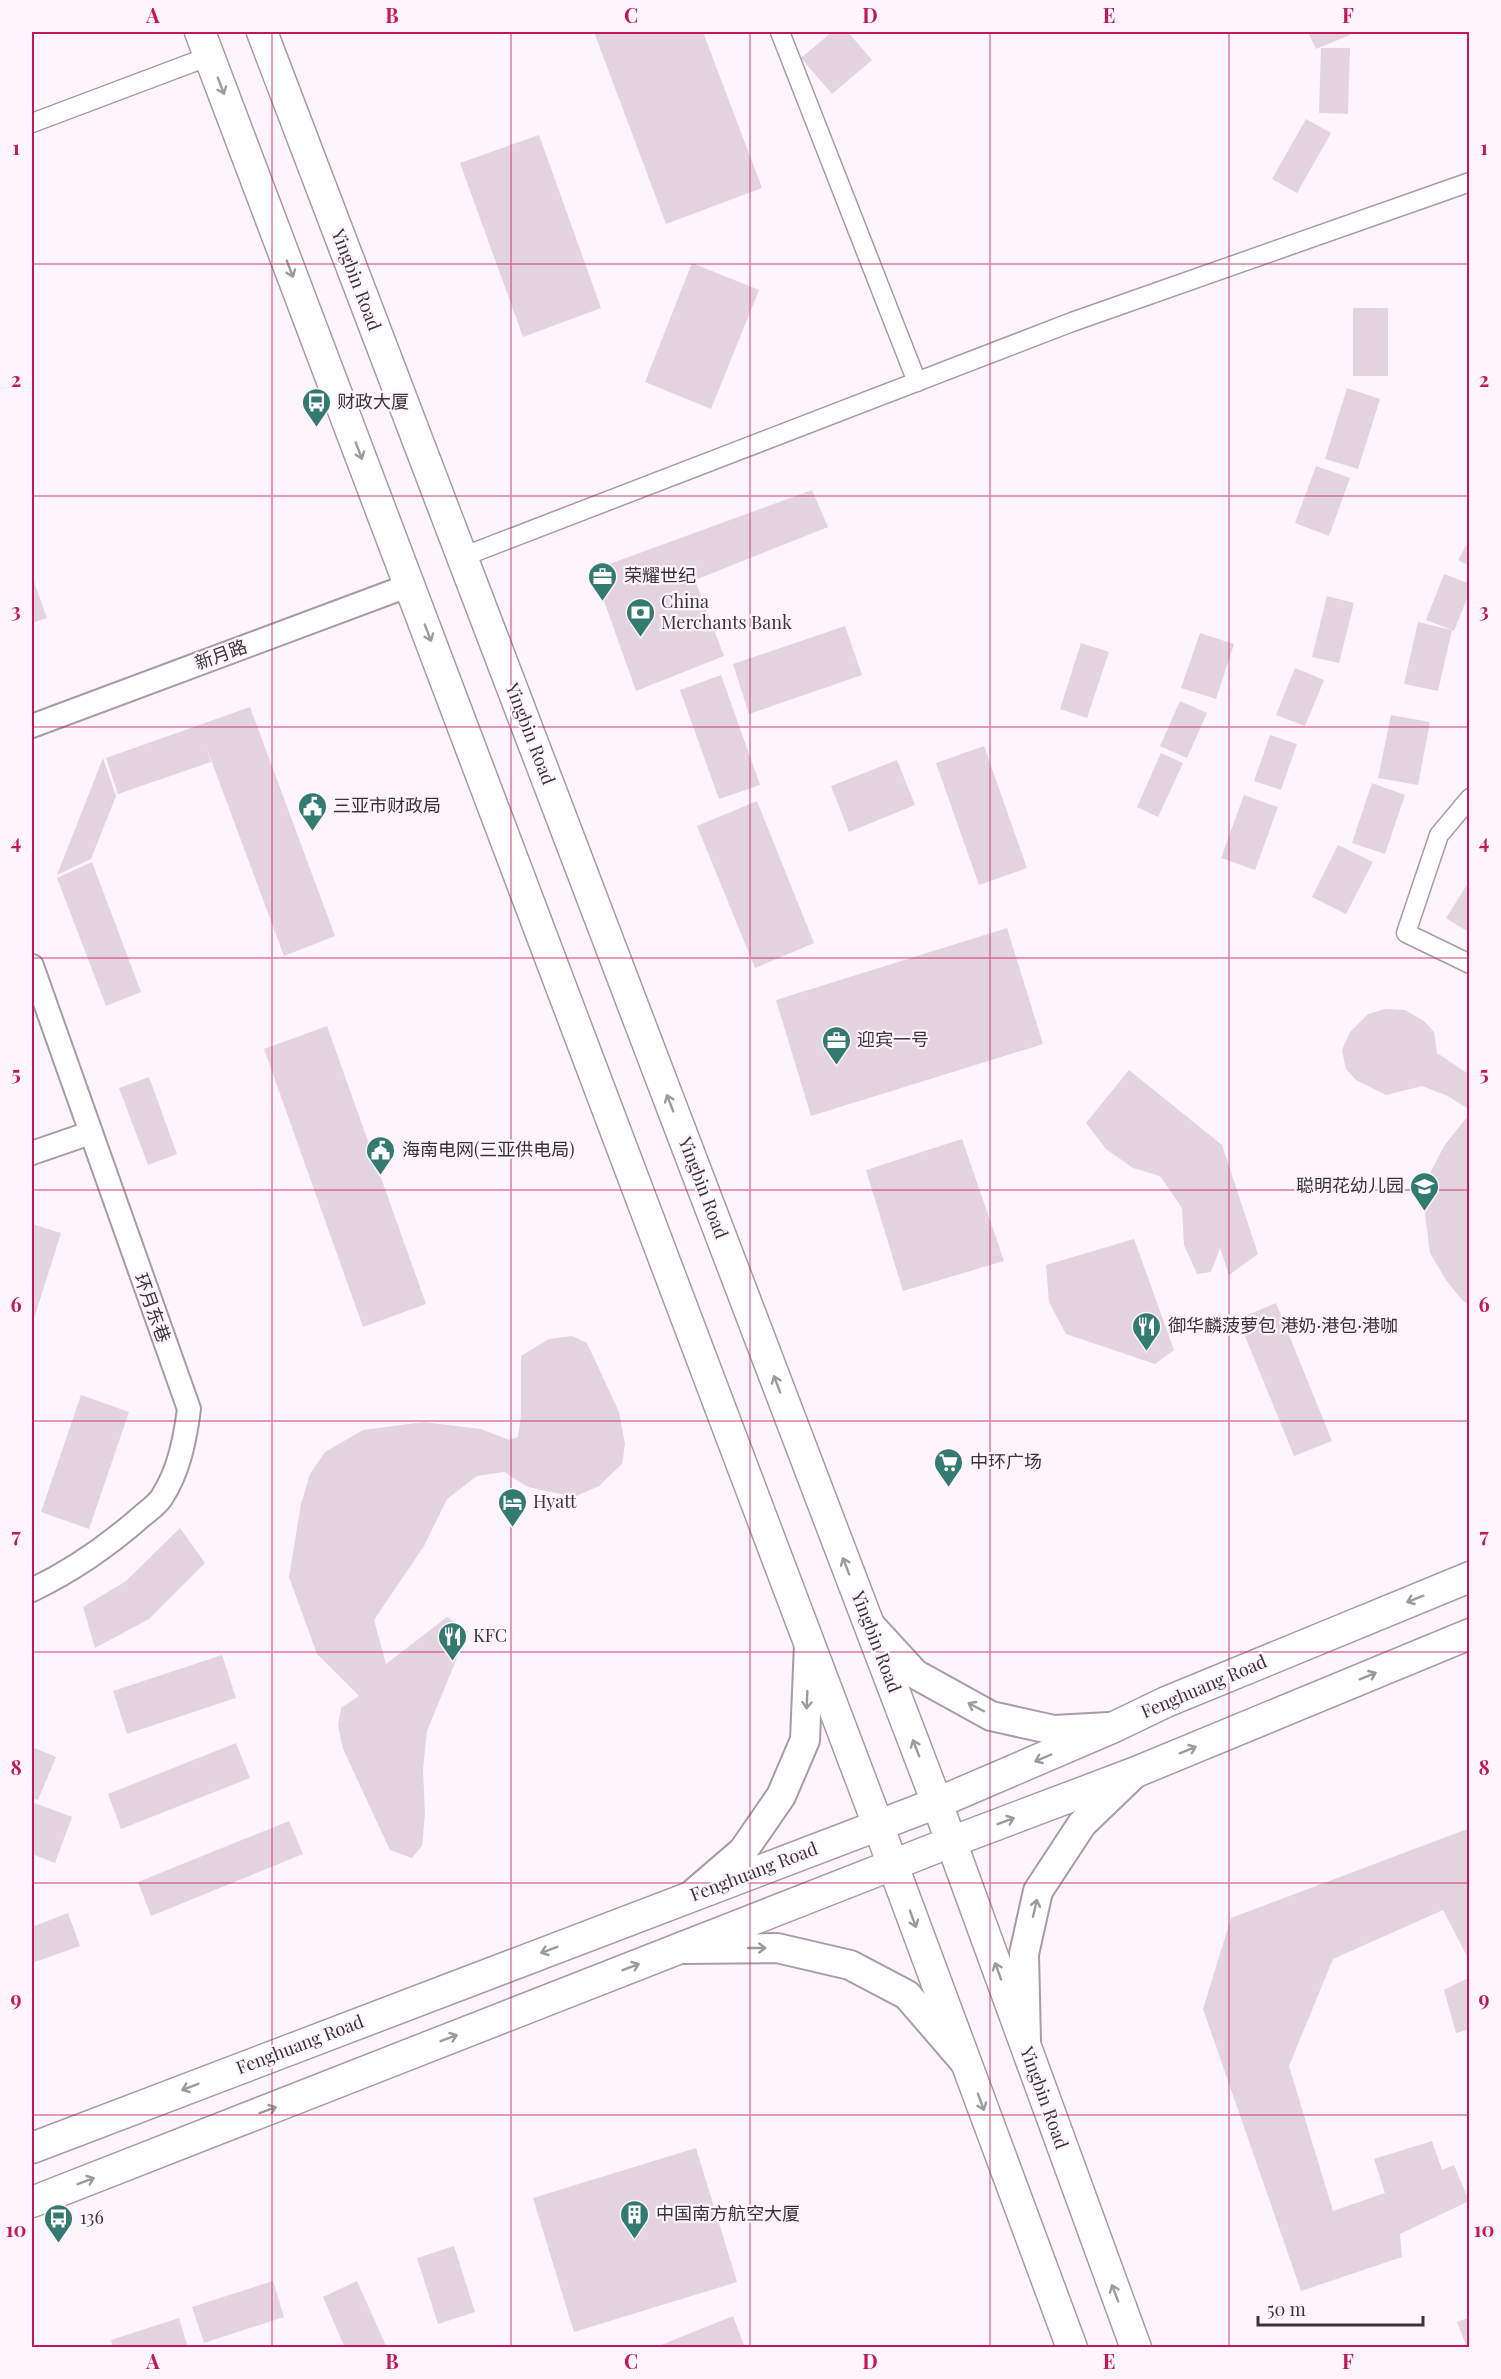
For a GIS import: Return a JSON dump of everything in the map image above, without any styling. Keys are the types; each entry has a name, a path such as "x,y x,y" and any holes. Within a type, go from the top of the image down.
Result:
{"highway":[{"name":"Yingbin Road","path":"262,32 937,1803 1136,2348"},
{"path":"205,44 893,1864 1072,2348"},
{"name":"Fenghuang Road","path":"32,2148 937,1803 1114,1727 1166,1702 1470,1577"},
{"path":"32,2202 893,1864 1136,1772 1470,1634"}],"main road":[{"path":"868,1623 915,1674 991,1716 1054,1730 1114,1727"},
{"path":"691,1896 743,1851 781,1796 805,1740 809,1642"},
{"path":"1026,2049 1024,1954 1038,1891 1082,1824 1136,1772"},
{"path":"678,1949 777,1948 850,1965 907,1995 967,2065"}],"street":[{"path":"780,32 917,382"},
{"path":"32,123 205,44"},
{"path":"462,557 1072,322 1470,182"},
{"name":"新月路","path":"32,726 410,585"},
{"path":"1470,798 1439,835 1406,933 1470,964"},
{"name":"环月东巷","path":"32,966 189,1409 185,1439 172,1478 161,1499 125,1531 66,1574 32,1590"},
{"path":"32,1153 90,1133"}],"building":[{"path":"594,32 703,32 762,188 666,224"},
{"path":"832,32 848,32 872,60 832,94 801,58"},
{"path":"1308,32 1348,32 1350,35 1316,49"},
{"path":"1321,48 1350,48 1348,114 1319,113"},
{"path":"1306,119 1331,133 1297,193 1272,179"},
{"path":"539,135 601,308 523,337 460,163"},
{"path":"692,263 759,290 711,409 645,382"},
{"path":"1353,308 1388,308 1388,376 1353,376"},
{"path":"1347,388 1380,399 1358,469 1325,459"},
{"path":"1316,466 1350,478 1329,536 1295,523"},
{"path":"812,490 828,527 695,580 724,656 636,691 593,570"},
{"path":"1470,539 1470,566 1458,560"},
{"path":"1444,574 1470,584 1470,591 1454,631 1426,620"},
{"path":"32,576 47,618 32,623"},
{"path":"1327,596 1354,603 1339,663 1312,657"},
{"path":"1418,622 1452,630 1438,691 1404,684"},
{"path":"845,626 862,675 749,714 733,664"},
{"path":"1200,633 1234,644 1216,699 1181,688"},
{"path":"1081,643 1109,652 1087,718 1060,709"},
{"path":"1295,668 1324,680 1305,726 1276,715"},
{"path":"721,675 760,785 719,799 680,690"},
{"path":"1180,701 1207,713 1187,758 1160,746"},
{"path":"250,707 335,936 284,956 207,749 211,762 118,794 106,758"},
{"path":"1391,715 1430,722 1418,785 1378,778"},
{"path":"1270,735 1297,744 1281,790 1254,781"},
{"path":"984,746 1027,868 979,885 936,763"},
{"path":"1161,753 1183,763 1158,817 1137,807"},
{"path":"103,758 116,796 91,859 57,875"},
{"path":"897,760 915,805 849,832 831,786"},
{"path":"1372,783 1405,795 1385,854 1352,843"},
{"path":"1244,795 1278,807 1255,870 1221,858"},
{"path":"757,801 814,943 755,968 697,826"},
{"path":"1338,845 1373,862 1346,914 1312,897"},
{"path":"92,862 141,992 106,1006 57,878"},
{"path":"1470,880 1470,933 1446,918"},
{"path":"1007,928 1043,1044 811,1116 776,1000"},
{"path":"1385,1009 1405,1010 1424,1021 1434,1032 1437,1053 1470,1075 1470,1110 1448,1096 1422,1086 1386,1095 1356,1080 1346,1069 1342,1050 1350,1032 1368,1014"},
{"path":"327,1026 426,1304 363,1327 264,1049"},
{"path":"1129,1070 1222,1145 1258,1254 1229,1275 1220,1248 1211,1272 1197,1274 1184,1245 1182,1208 1160,1176 1133,1168 1106,1149 1086,1123"},
{"path":"149,1077 177,1154 148,1165 119,1088"},
{"path":"1470,1113 1470,1305 1462,1300 1446,1280 1430,1253 1425,1214 1431,1171 1444,1146"},
{"path":"962,1139 1004,1261 903,1291 866,1170"},
{"path":"32,1224 61,1233 32,1325"},
{"path":"1134,1239 1174,1350 1155,1364 1066,1334 1049,1302 1046,1265"},
{"path":"1276,1303 1332,1441 1294,1456 1238,1319"},
{"path":"572,1336 587,1343 619,1412 625,1444 622,1464 599,1486 574,1497 528,1487 504,1472 477,1476 447,1499 424,1546 374,1620 386,1664 447,1617 468,1631 427,1731 423,1769 425,1814 422,1846 412,1858 390,1850 343,1749 338,1725 341,1708 359,1696 317,1654 289,1577 301,1504 310,1474 325,1452 363,1430 424,1422 481,1429 509,1440 518,1437 521,1415 521,1356 549,1339"},
{"path":"81,1395 129,1412 89,1529 41,1512"},
{"path":"180,1528 205,1563 149,1619 95,1648 83,1607 126,1581"},
{"path":"222,1655 236,1698 127,1734 113,1691"},
{"path":"236,1743 250,1778 121,1829 108,1794"},
{"path":"32,1747 56,1757 38,1800 32,1798"},
{"path":"32,1802 72,1817 55,1863 32,1854"},
{"path":"289,1821 303,1854 151,1916 138,1882"},
{"path":"1470,1828 1470,1962 1443,1910 1333,1959 1289,2066 1333,2211 1385,2193 1374,2159 1432,2141 1442,2170 1454,2165 1469,2201 1400,2234 1402,2257 1301,2291 1203,2009 1231,1918"},
{"path":"68,1913 80,1946 32,1963 32,1927"},
{"path":"1470,1977 1470,2029 1456,2033 1444,1990"},
{"name":"中国南方航空大厦","path":"696,2148 737,2282 574,2332 533,2198"},
{"path":"454,2246 475,2312 438,2324 417,2258"},
{"path":"273,2281 284,2317 204,2343 192,2307"},
{"path":"357,2281 387,2348 345,2348 323,2297"},
{"path":"733,2316 745,2348 656,2348 656,2347"},
{"path":"1470,2317 1470,2348 1467,2348 1457,2322"},
{"path":"179,2318 188,2348 113,2348 111,2340"}],"place":[{"name":"财政大厦","path":"316,428"},
{"name":"荣耀世纪","path":"603,602"},
{"name":"China Merchants Bank","path":"640,638"},
{"name":"三亚市财政局","path":"312,832"},
{"name":"迎宾一号","path":"836,1066"},
{"name":"海南电网(三亚供电局)","path":"381,1176"},
{"name":"聪明花幼儿园","path":"1425,1212"},
{"name":"御华麟菠萝包 港奶·港包·港咖","path":"1147,1352"},
{"name":"中环广场","path":"949,1488"},
{"name":"Hyatt","path":"512,1528"},
{"name":"KFC","path":"452,1662"},
{"name":"中国南方航空大厦","path":"635,2240"},
{"name":"136","path":"59,2244"}]}
